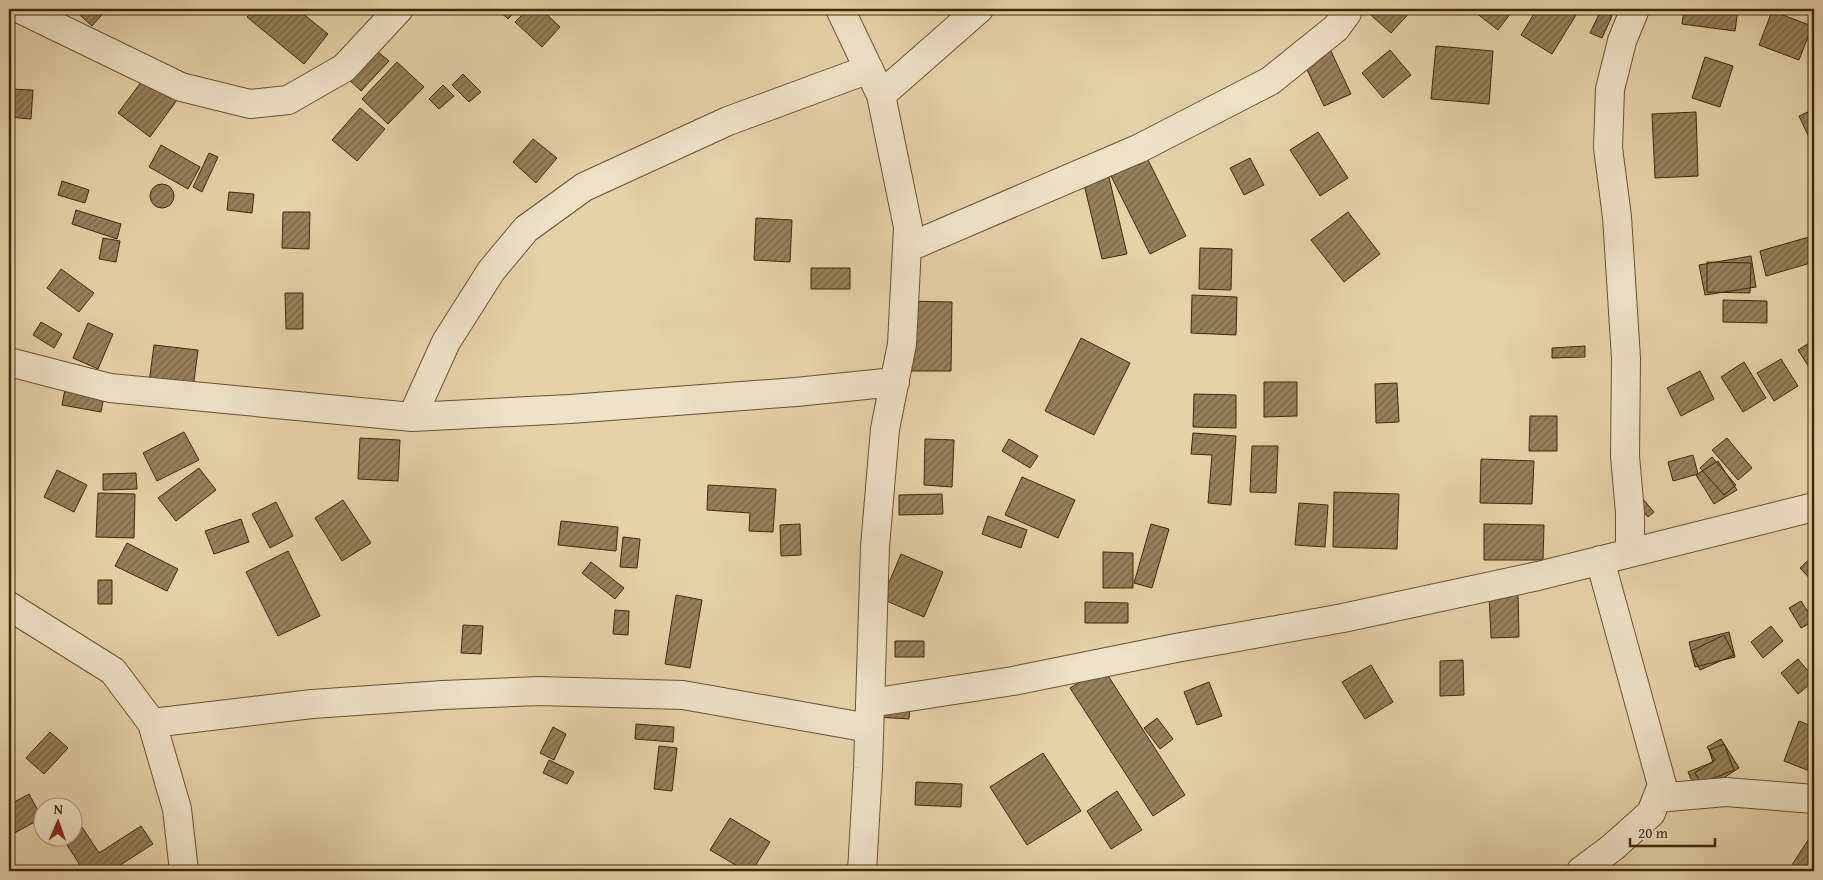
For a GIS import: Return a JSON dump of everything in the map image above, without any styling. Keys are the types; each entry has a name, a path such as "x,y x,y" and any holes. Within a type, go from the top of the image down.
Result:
{"street":[{"path":"20,9 181,87 250,104 288,100 344,68 399,9"},
{"path":"840,9 880,95 908,227 902,344 885,429 875,547 870,715 862,871"},
{"path":"880,95 979,9"},
{"path":"907,248 1140,148 1270,81 1336,28 1348,9"},
{"path":"1630,553 1630,513 1626,456 1626,358 1617,218 1608,148 1610,89 1622,41 1635,9"},
{"path":"412,417 446,342 491,272 526,229 584,186 728,121 869,69"},
{"path":"9,362 110,388 412,417 570,410 895,382"},
{"path":"152,723 312,704 539,691 683,695 870,715 1013,681 1176,648 1343,618 1538,576 1814,507"},
{"path":"1581,871 1613,847 1651,813 1662,785 1600,560"},
{"path":"9,606 113,671 152,723 177,809 184,871"},
{"path":"1657,798 1726,792 1814,799"}],"building":[{"path":"73,9 107,9 92,26"},
{"path":"254,9 297,9 328,34 304,64 247,17"},
{"path":"497,9 518,9 508,19"},
{"path":"528,9 541,9 560,27 542,47 515,22"},
{"path":"1366,9 1413,9 1391,33"},
{"path":"1471,9 1514,9 1498,30"},
{"path":"1537,9 1567,9 1576,15 1552,54 1521,35"},
{"path":"1684,9 1738,9 1735,31 1682,24"},
{"path":"1601,10 1612,16 1602,38 1590,33"},
{"path":"1772,11 1812,26 1799,60 1759,45"},
{"path":"1436,46 1493,51 1489,104 1431,99"},
{"path":"372,47 389,61 361,91 345,76"},
{"path":"1330,49 1351,94 1324,106 1303,61"},
{"path":"1390,50 1411,75 1383,98 1362,73"},
{"path":"1705,57 1733,66 1720,107 1692,98"},
{"path":"397,62 424,87 388,124 362,99"},
{"path":"463,74 481,92 469,102 452,85"},
{"path":"145,77 177,100 150,137 118,113"},
{"path":"443,85 454,96 439,109 429,99"},
{"path":"9,89 33,90 31,119 9,117"},
{"path":"360,108 385,129 357,161 332,140"},
{"path":"1814,109 1814,148 1799,116"},
{"path":"1696,112 1698,176 1655,178 1652,114"},
{"path":"1318,132 1348,178 1320,196 1290,150"},
{"path":"533,139 557,158 536,183 513,162"},
{"path":"161,145 200,167 188,189 149,167"},
{"path":"209,153 218,157 202,192 193,187"},
{"path":"1145,154 1186,236 1150,254 1109,172"},
{"path":"1250,158 1264,185 1244,195 1230,168"},
{"path":"1107,169 1127,254 1102,259 1082,176"},
{"path":"62,181 89,190 85,203 58,195"},
{"path":"162,184 167,185 173,191 173,201 167,207 162,208 157,207 151,201 150,196 151,191 157,185"},
{"path":"229,192 254,194 252,213 227,210"},
{"path":"76,210 121,224 117,239 72,224"},
{"path":"283,212 310,212 309,249 282,248"},
{"path":"1348,212 1380,254 1344,282 1311,240"},
{"path":"756,218 792,220 790,262 754,260"},
{"path":"1809,237 1814,262 1766,276 1760,251"},
{"path":"103,238 120,241 116,262 99,259"},
{"path":"1200,248 1232,249 1231,290 1199,289"},
{"path":"1751,256 1756,287 1705,295 1699,265"},
{"path":"1707,262 1751,263 1750,293 1707,292"},
{"path":"811,268 850,268 850,289 811,289"},
{"path":"61,269 94,293 79,312 47,288"},
{"path":"285,293 303,293 303,329 286,329"},
{"path":"1192,295 1237,297 1236,335 1191,333"},
{"path":"1723,300 1767,301 1767,323 1723,322"},
{"path":"906,301 952,302 951,371 905,371"},
{"path":"41,322 62,334 54,348 33,335"},
{"path":"88,323 113,334 98,369 73,358"},
{"path":"1081,338 1130,363 1094,435 1045,411"},
{"path":"1814,340 1814,375 1798,350"},
{"path":"154,345 198,350 193,389 149,383"},
{"path":"1585,346 1585,357 1552,358 1552,348"},
{"path":"1781,359 1798,386 1774,401 1757,373"},
{"path":"1744,362 1766,398 1743,412 1721,377"},
{"path":"1700,371 1714,399 1681,416 1667,388"},
{"path":"1264,382 1297,382 1297,416 1264,417"},
{"path":"1397,383 1399,422 1376,423 1375,384"},
{"path":"65,389 104,396 101,412 62,405"},
{"path":"1194,394 1236,395 1236,428 1193,427"},
{"path":"1530,416 1557,416 1557,451 1529,451"},
{"path":"184,432 199,460 157,481 143,453"},
{"path":"1193,433 1236,436 1231,505 1208,503 1212,455 1191,454"},
{"path":"360,438 400,440 398,481 358,479"},
{"path":"1727,438 1752,468 1738,480 1712,450"},
{"path":"925,439 954,440 952,487 924,485"},
{"path":"1009,439 1038,456 1030,468 1002,451"},
{"path":"1252,446 1278,446 1276,493 1250,492"},
{"path":"1693,455 1698,474 1673,481 1668,462"},
{"path":"1712,457 1736,485 1724,495 1700,468"},
{"path":"1481,459 1534,461 1532,504 1480,503"},
{"path":"1718,461 1737,490 1714,504 1696,475"},
{"path":"199,468 216,490 176,521 158,498"},
{"path":"57,470 87,485 74,512 44,497"},
{"path":"136,473 137,489 103,490 103,474"},
{"path":"1022,477 1075,500 1058,538 1005,515"},
{"path":"708,485 776,489 773,532 749,531 750,513 707,510"},
{"path":"1334,492 1399,494 1397,549 1333,547"},
{"path":"98,493 135,494 134,538 96,537"},
{"path":"942,494 943,514 899,515 899,495"},
{"path":"1643,499 1654,512 1648,517 1638,504"},
{"path":"343,500 371,543 342,561 315,518"},
{"path":"276,502 293,536 270,548 252,514"},
{"path":"1299,503 1328,505 1325,547 1295,545"},
{"path":"988,516 1027,530 1021,548 982,534"},
{"path":"241,519 249,542 214,554 205,531"},
{"path":"561,521 618,527 616,551 558,545"},
{"path":"800,524 801,555 781,556 780,525"},
{"path":"1151,524 1169,529 1152,588 1134,583"},
{"path":"1484,524 1544,525 1543,560 1484,560"},
{"path":"623,537 640,539 637,568 620,567"},
{"path":"127,543 178,569 167,591 115,566"},
{"path":"288,551 320,616 278,636 246,572"},
{"path":"1103,552 1133,553 1133,588 1103,588"},
{"path":"901,554 943,572 924,617 882,599"},
{"path":"1814,555 1814,583 1800,568"},
{"path":"591,562 624,588 615,599 582,573"},
{"path":"98,580 112,580 112,604 98,604"},
{"path":"1518,594 1519,637 1491,638 1489,595"},
{"path":"676,595 702,600 690,668 665,664"},
{"path":"1801,601 1814,621 1801,628 1789,608"},
{"path":"1085,602 1128,603 1128,623 1085,623"},
{"path":"615,610 629,611 628,635 613,634"},
{"path":"463,625 483,626 481,654 461,653"},
{"path":"1771,626 1783,641 1763,658 1751,642"},
{"path":"1729,632 1735,657 1695,667 1689,642"},
{"path":"1724,635 1734,655 1700,670 1691,651"},
{"path":"895,641 924,641 924,657 895,657"},
{"path":"1798,659 1814,678 1814,681 1798,694 1781,673"},
{"path":"1463,660 1464,695 1440,696 1440,661"},
{"path":"1371,665 1393,702 1365,719 1342,682"},
{"path":"1103,668 1185,795 1153,816 1070,688"},
{"path":"1209,682 1222,716 1197,725 1184,692"},
{"path":"910,704 909,719 877,717"},
{"path":"1157,718 1173,739 1160,749 1144,728"},
{"path":"1799,721 1814,727 1814,753 1807,770 1784,761"},
{"path":"636,724 674,727 673,742 635,739"},
{"path":"553,727 566,734 554,760 540,753"},
{"path":"50,732 68,748 44,774 26,758"},
{"path":"1721,739 1739,768 1705,790 1695,773 1715,760 1707,747"},
{"path":"1724,744 1734,770 1694,786 1688,772 1713,762 1709,750"},
{"path":"659,746 677,748 672,791 654,789"},
{"path":"1043,753 1081,811 1027,845 990,787"},
{"path":"549,760 574,772 567,784 543,773"},
{"path":"916,782 962,784 961,807 915,805"},
{"path":"1117,791 1142,830 1111,849 1087,811"},
{"path":"29,794 32,800 32,823 9,836 9,805"},
{"path":"730,818 770,842 752,871 746,871 710,850"},
{"path":"141,826 153,844 111,871 84,871 69,848 82,848 82,827 99,853"},
{"path":"1812,834 1814,835 1814,871 1788,871"}]}
